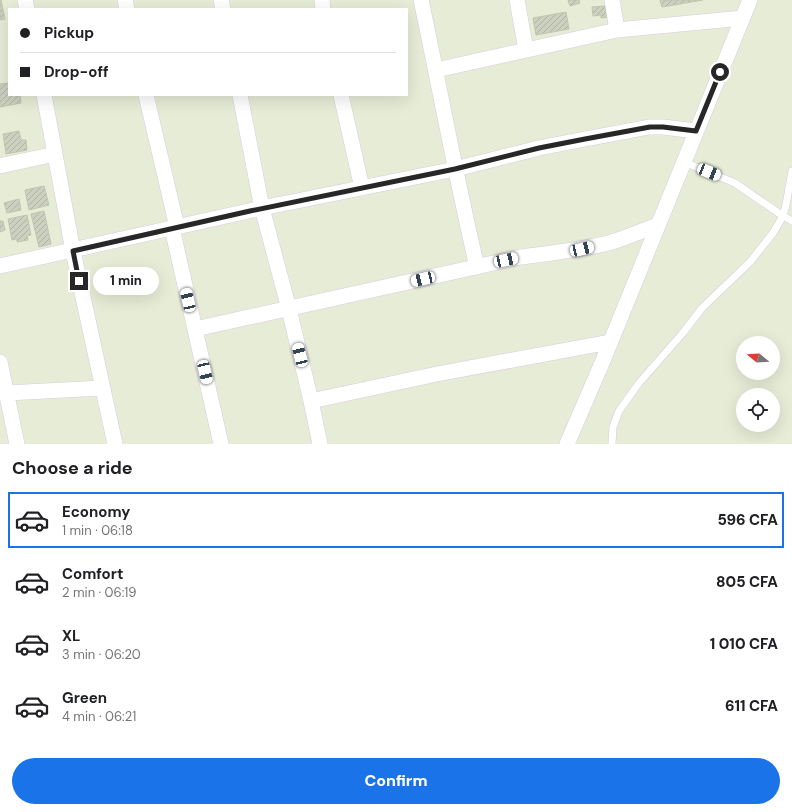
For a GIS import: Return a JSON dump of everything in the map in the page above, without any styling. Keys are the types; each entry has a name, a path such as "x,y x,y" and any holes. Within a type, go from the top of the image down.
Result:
{"street":[{"path":"421,0 455,169 477,267"},
{"path":"517,0 526,50"},
{"path":"612,0 618,30"},
{"path":"567,444 750,0"},
{"path":"436,70 618,30 743,18"},
{"path":"44,96 73,251 114,444"},
{"path":"146,96 195,330 221,444"},
{"path":"240,96 262,208 289,309 320,444"},
{"path":"341,96 362,188"},
{"path":"0,266 262,208 455,169 539,148 650,127 696,131"},
{"path":"0,166 55,154"},
{"path":"195,330 521,257 589,247 613,241 658,225"},
{"path":"311,401 437,374 610,342"},
{"path":"1,369 17,444"},
{"path":"7,392 102,388"}],"lane":[{"path":"684,162 735,183 782,216 792,221"},
{"path":"612,444 613,427 619,411 639,383 682,334 702,308 750,262 773,233 786,205 792,171"}],"building":[{"path":"0,0 5,19 0,20"},
{"path":"568,0 579,0 580,3 570,6"},
{"path":"660,0 703,0 662,7"},
{"path":"605,6 607,17 601,18 601,15 593,16 592,7"},
{"path":"566,12 569,29 536,35 533,18"},
{"path":"8,83 8,96 20,96 21,103 0,107 0,84"},
{"path":"19,131 21,140 26,140 27,150 6,154 3,134"},
{"path":"44,186 49,205 29,210 25,190"},
{"path":"19,199 21,210 7,213 4,203"},
{"path":"44,211 51,244 39,247 31,214"},
{"path":"27,215 31,235 27,236 28,240 17,242 17,239 12,240 8,219"},
{"path":"0,221 3,221 5,230 0,232"}],"route":[{"path":"79,281 73,251 250,211 455,169 539,148 585,139 650,127 696,131 720,72"}]}
